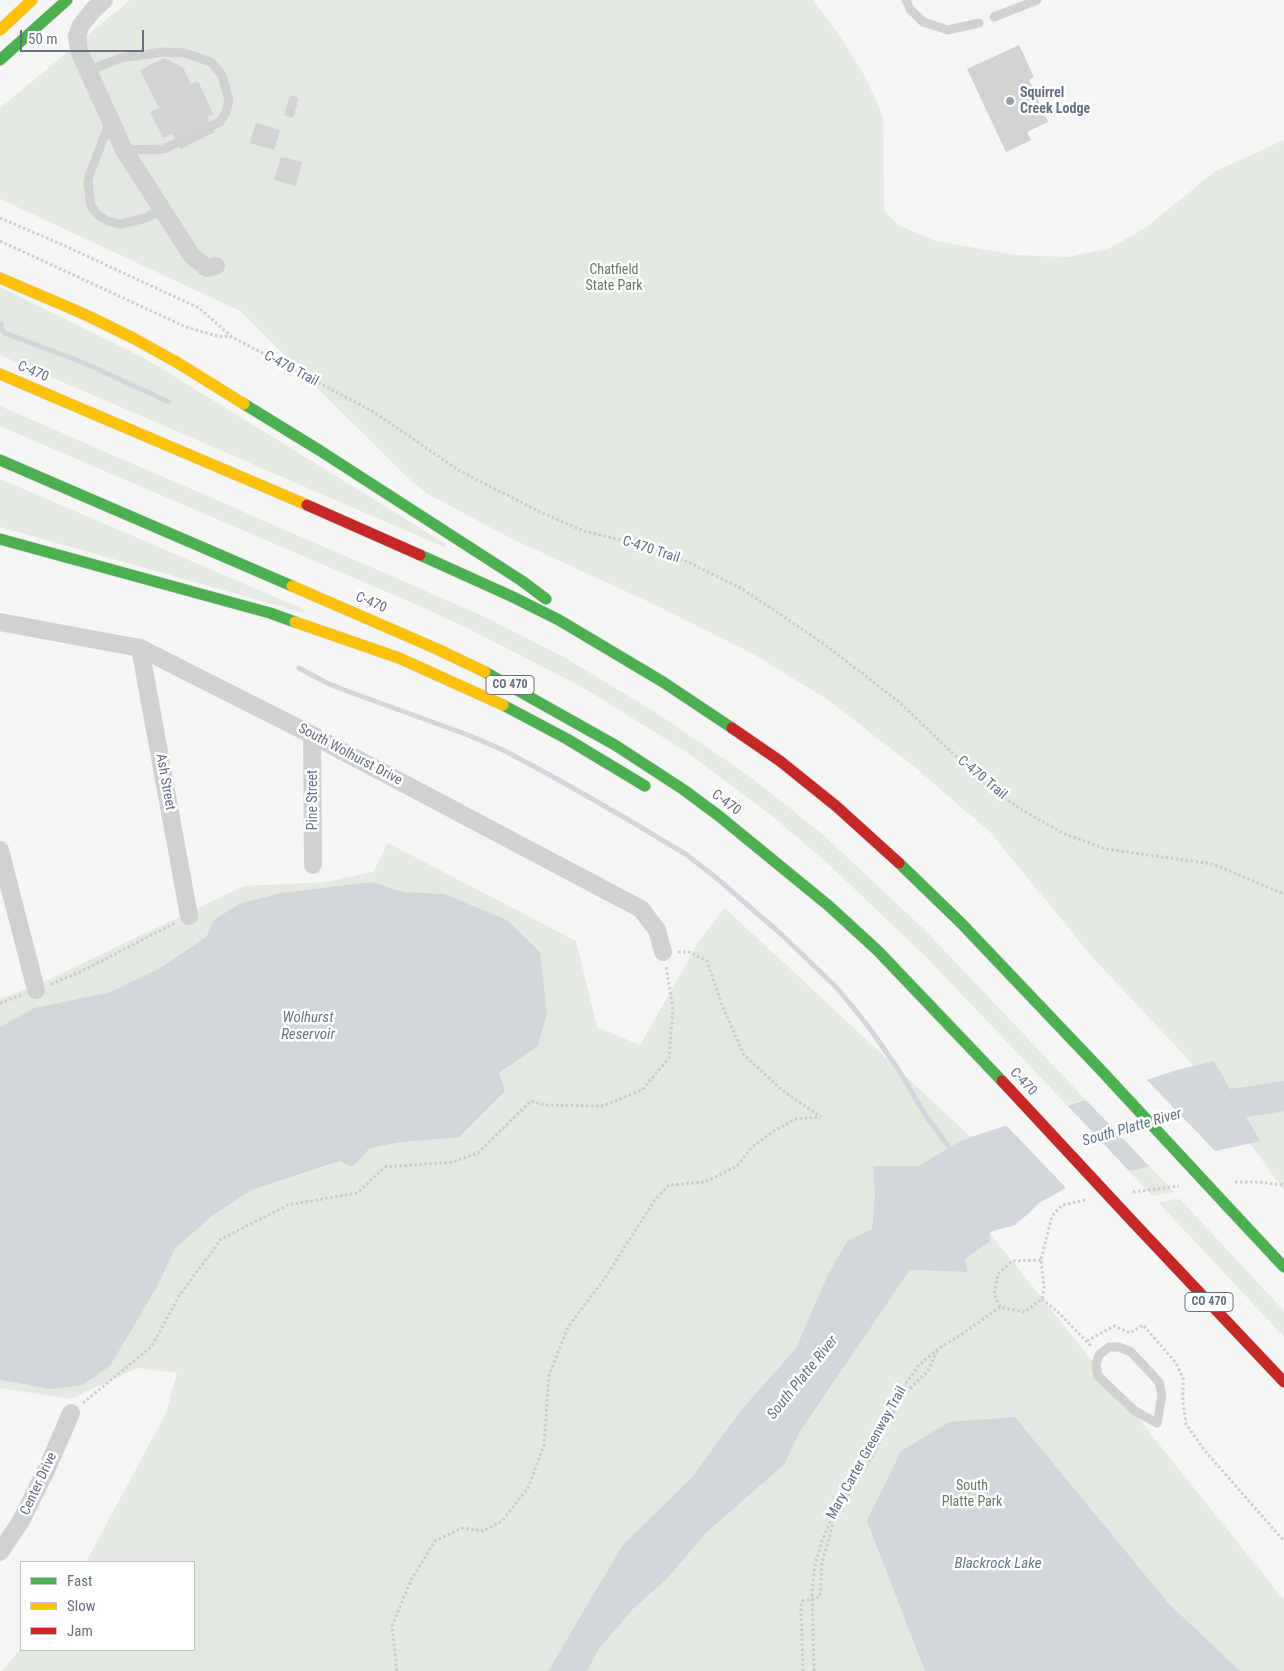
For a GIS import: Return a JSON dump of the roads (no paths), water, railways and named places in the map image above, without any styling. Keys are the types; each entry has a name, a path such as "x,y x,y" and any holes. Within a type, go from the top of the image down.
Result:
{"highway":[{"path":"0,30 32,0"},
{"path":"0,60 67,0"},
{"path":"0,278 84,314 178,363 319,450 522,581 559,610 588,637"},
{"name":"C-470","path":"0,374 463,574 538,609 663,682 720,719 780,762 836,806 944,906 1098,1067 1284,1267"},
{"name":"C-470","path":"0,460 437,648 500,679 598,734 684,790 794,876 878,952 1002,1081 1284,1382"},
{"path":"0,539 286,618 398,658 464,686 546,727 654,792"},
{"path":"923,1014 949,1025"}],"street":[{"path":"104,0 81,25 77,36 79,51 124,150 192,256 207,268 216,266"},
{"name":"South Wolhurst Drive","path":"0,622 140,648 312,735 641,909 657,930 663,952"},
{"name":"Ash Street","path":"140,648 189,916"},
{"name":"Pine Street","path":"312,735 313,865"},
{"path":"0,850 36,990"},
{"name":"Center Drive","path":"0,1552 21,1521 71,1413"}],"lane":[{"path":"906,0 910,9 923,22 948,30 979,23"},
{"path":"994,17 1037,0"},
{"path":"88,71 120,58 170,52 185,53 211,62 222,75 229,100 226,112 220,122 164,149 124,150"},
{"path":"110,121 89,176 91,206 98,215 108,221 120,224 146,218 162,209"},
{"path":"1109,1347 1119,1347 1131,1352 1159,1382 1162,1395 1157,1423 1135,1411 1098,1376 1096,1364 1099,1355 1109,1347"}],"water":[{"name":"Wolhurst Reservoir","path":"372,882 404,892 444,894 507,920 540,952 547,1013 538,1046 499,1073 505,1091 459,1137 402,1142 370,1148 352,1167 340,1161 252,1190 212,1216 175,1249 158,1285 110,1366 82,1385 50,1389 0,1380 0,1027 34,1008 111,992 160,968 206,937 214,920 239,904 281,893"},
{"path":"1214,1061 1260,1141 1129,1171 1066,1188 1039,1203 1015,1225 990,1232 989,1242 965,1259 968,1272 910,1270 801,1430 784,1465 708,1531 666,1580 634,1608 599,1649 587,1671 548,1671 622,1546 693,1476 741,1410 796,1348 828,1274 848,1240 872,1229 875,1193 873,1166 919,1166 958,1142 971,1137 1177,1070"},
{"name":"Blackrock Lake","path":"1015,1417 1169,1604 1240,1671 925,1671 867,1521 901,1451 949,1422"}],"waterway":[{"path":"1,324 1,328 5,333 84,363 169,402"},
{"path":"299,668 327,683 468,735 503,750 559,780 687,855 782,935 837,988 868,1026 898,1069 926,1116 952,1151"},
{"name":"South Platte River","path":"1198,1109 1284,1096"}],"place":[{"name":"Squirrel Creek Lodge","path":"1010,101"}],"park label":[{"name":"Chatfield State Park","path":"614,278"},
{"name":"South Platte Park","path":"972,1494"}]}
